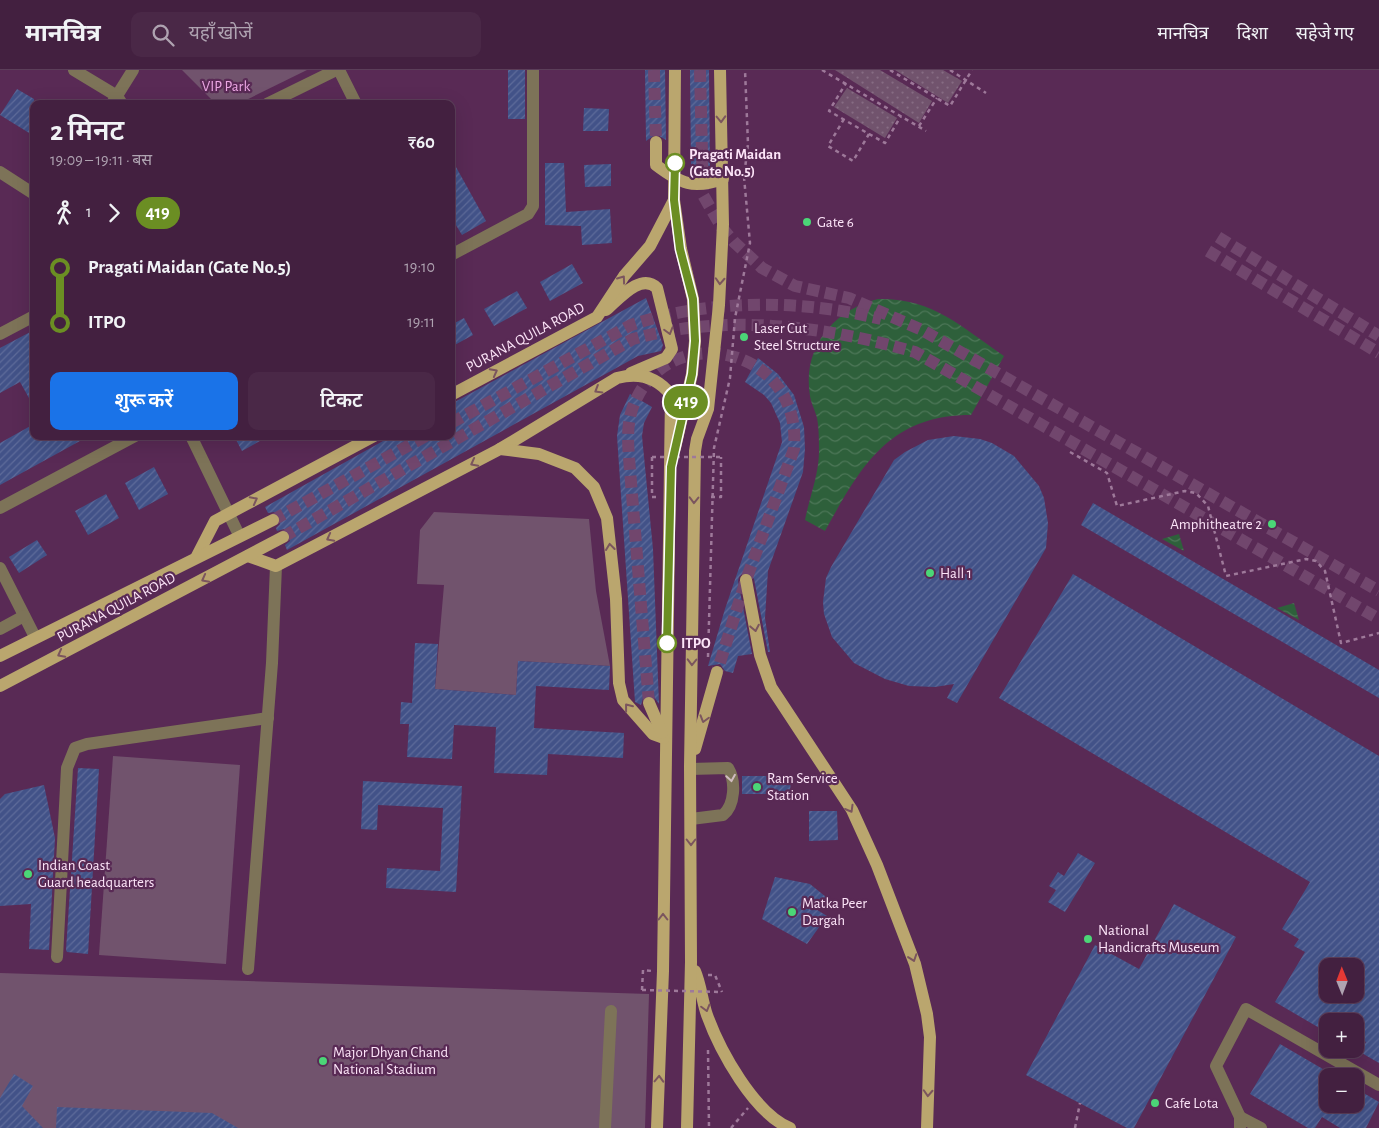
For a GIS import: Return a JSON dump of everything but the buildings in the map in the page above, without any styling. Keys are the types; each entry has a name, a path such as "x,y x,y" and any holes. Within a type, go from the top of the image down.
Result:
{"main road":[{"path":"671,467 692,374 695,341 693,299 680,249 674,200 675,70"},
{"path":"687,1128 691,962 690,767 695,451 697,439 708,408 713,368 722,233 723,179 720,70"},
{"path":"656,142 656,166 674,179 698,186 723,179"},
{"name":"PURANA QUILA ROAD","path":"455,393 596,317 624,276 650,246 674,200"},
{"path":"248,556 276,566 500,449 617,378 663,360 671,353 672,341 657,288 650,283 638,284 596,317"},
{"path":"617,378 634,375 651,378 659,382 671,395 664,738 663,971 657,1128"},
{"path":"196,556 215,521 367,440"},
{"path":"500,449 539,454 575,468 594,487 607,518 616,599 619,683 623,700 653,734 664,738"},
{"name":"PURANA QUILA ROAD","path":"0,656 196,556 273,520"},
{"name":"PURANA QUILA ROAD","path":"0,686 283,537"},
{"path":"746,580 760,655 771,687 852,810 877,865 915,964 927,1014 930,1037 927,1128"},
{"path":"690,767 717,672"},
{"path":"649,703 664,738"},
{"path":"691,962 708,1016 734,1072 755,1100 790,1128"}],"street":[{"path":"74,70 116,100"},
{"path":"118,100 133,70"},
{"path":"275,100 338,70 354,100"},
{"path":"455,253 528,214 533,206 533,70"},
{"path":"0,172 30,191"},
{"path":"0,334 30,318"},
{"path":"0,508 128,440"},
{"path":"192,440 239,535"},
{"path":"248,969 268,718 276,566"},
{"path":"0,568 35,637"},
{"path":"0,629 24,616"},
{"path":"57,957 67,768 75,748 86,744 268,718"},
{"path":"690,767 728,768 732,774 732,803 724,815 691,819"},
{"path":"1260,1128 1240,1122 1216,1066 1246,1009 1379,1085"},
{"path":"605,1128 611,1011"}],"path":[{"path":"708,657 714,448 730,378 735,318 750,243 744,177 748,144 745,70"},
{"path":"822,70 926,131"},
{"path":"830,74 832,70"},
{"path":"890,70 950,106 972,70"},
{"path":"950,70 986,93"},
{"path":"846,84 829,111 885,143 901,116"},
{"path":"919,127 937,98"},
{"path":"844,119 828,146 854,161 869,134"},
{"path":"1070,452 1107,474 1117,506 1185,491 1201,496 1208,506 1226,576 1306,559 1316,561 1325,571 1341,643 1379,633"},
{"path":"652,497 652,457 722,457 721,497"},
{"path":"643,970 642,990 722,992 715,975"},
{"path":"708,1044 709,1128"},
{"path":"1075,1128 1080,1103"},
{"path":"731,1128 749,1107"}],"green space":[{"name":"VIP Park","path":"182,70 307,70 246,100 212,100"},
{"path":"835,70 880,70 932,101 919,123"},
{"path":"895,70 943,70 962,81 948,103"},
{"path":"847,88 897,118 885,138 834,107"},
{"path":"434,512 589,519 596,591 610,666 518,661 516,695 435,689 444,585 417,584 420,530"},
{"path":"113,756 240,765 226,964 99,955"},
{"name":"Major Dhyan Chand National Stadium","path":"0,973 649,994 645,1128 0,1128"}],"water":[{"path":"878,299 915,303 930,309 945,316 1004,356 971,415 943,417 919,424 898,435 881,449 851,485 825,531 805,520 819,460 818,422 810,396 811,362 816,347 835,322 847,312 862,304"},
{"path":"1179,534 1184,551 1162,539"},
{"path":"1294,603 1299,620 1277,608"}],"tunnel":[{"path":"654,70 656,142"},
{"path":"700,70 703,195 722,228 762,268 795,286 849,298 922,330 1379,591"},
{"path":"1218,237 1379,336"},
{"path":"1208,251 1379,353"},
{"path":"455,421 631,325 661,316 723,306 787,305 850,312 881,319"},
{"path":"455,440 633,339 703,326 739,325 775,326 846,335 915,352 1379,619"},
{"path":"649,703 629,458 629,424 631,413 646,383 670,363 697,354 726,355 754,365 776,385 791,413 794,449 746,580 717,672"},
{"path":"273,520 419,440"},
{"path":"283,537 454,440"}],"bus line":[{"name":"419","path":"667,643 671,467 692,374 695,341 693,299 680,249 674,200 675,163"}],"place":[{"name":"Pragati Maidan (Gate No.5)","path":"675,163"},
{"name":"Gate 6","path":"807,222"},
{"name":"Laser Cut Steel Structure","path":"744,337"},
{"name":"Amphitheatre 2","path":"1272,524"},
{"name":"Hall 1","path":"930,573"},
{"name":"ITPO","path":"667,643"},
{"name":"Ram Service Station","path":"757,787"},
{"name":"Indian Coast Guard headquarters","path":"28,874"},
{"name":"Matka Peer Dargah","path":"792,912"},
{"name":"National Handicrafts Museum","path":"1088,939"},
{"name":"Major Dhyan Chand National Stadium","path":"323,1061"},
{"name":"Cafe Lota","path":"1155,1103"}]}
